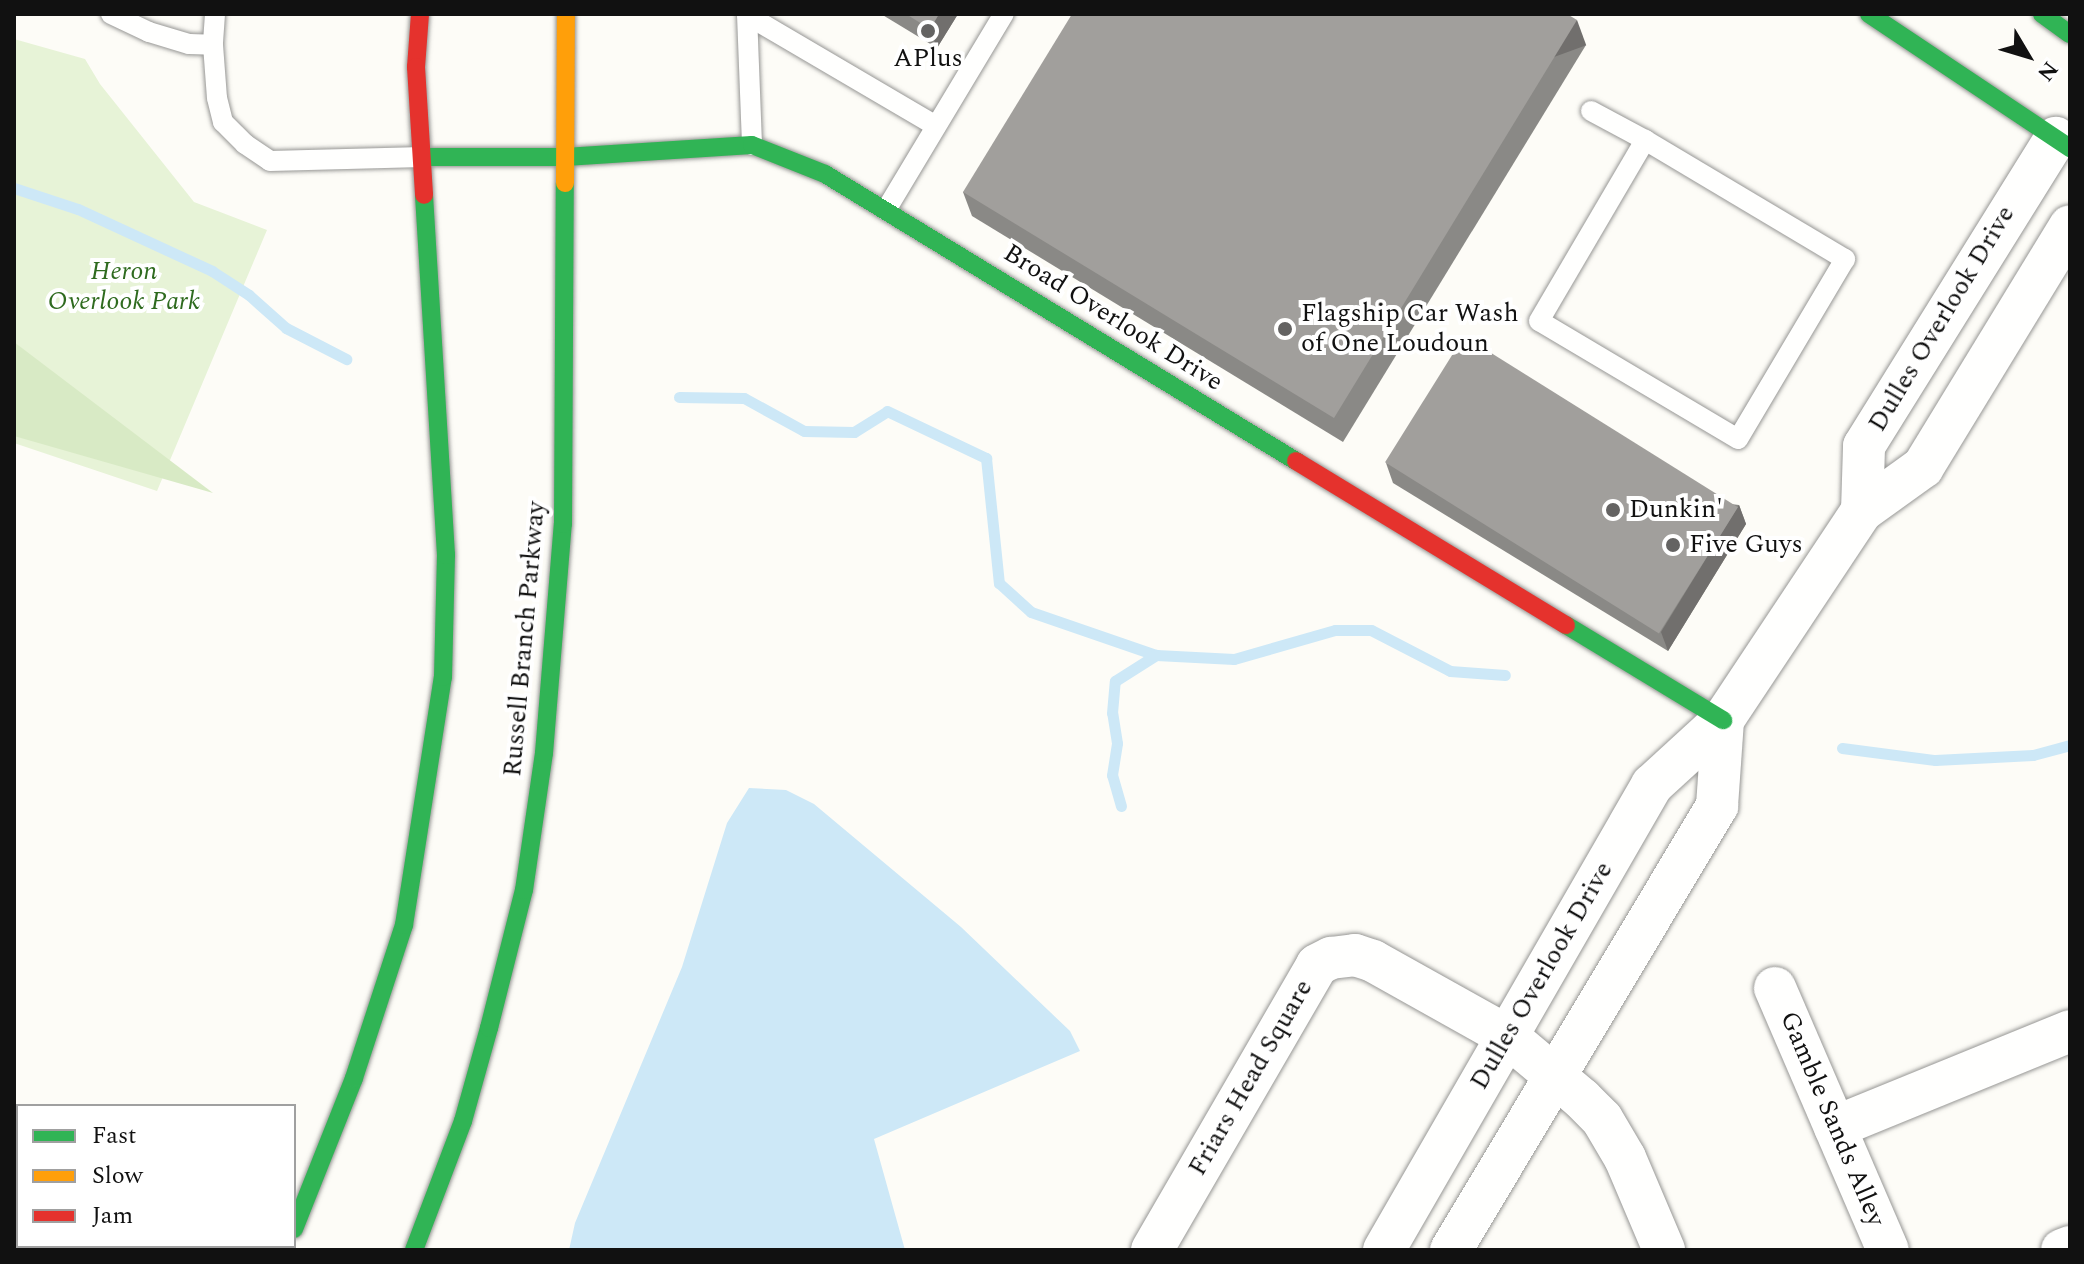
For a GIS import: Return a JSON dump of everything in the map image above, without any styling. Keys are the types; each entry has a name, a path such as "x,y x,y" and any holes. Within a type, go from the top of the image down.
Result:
{"main road":[{"path":"296,1224 354,1078 404,925 443,677 446,555 416,67 420,14"},
{"name":"Russell Branch Parkway","path":"414,1250 463,1121 489,1028 524,890 542,769 563,524 566,14"},
{"path":"1869,14 2063,137"},
{"path":"2042,14 2070,34"},
{"name":"Broad Overlook Drive","path":"423,157 565,157 752,145 825,174 1723,720"}],"street":[{"name":"Dulles Overlook Drive","path":"1862,511 1864,446 2063,137"},
{"name":"Dulles Overlook Drive","path":"1384,1250 1652,785 1723,720 1862,511 1923,467 2070,226"},
{"name":"Dulles Overlook Drive","path":"1451,1250 1717,806 1723,720"},
{"name":"Friars Head Square","path":"1152,1250 1317,965 1344,956 1373,961 1507,1036 1555,1075 1602,1119 1613,1136 1644,1198 1664,1250"},
{"name":"Gamble Sands Alley","path":"1775,988 1888,1250"},
{"path":"1835,1127 2070,1031"},
{"path":"2062,1250 2070,1247"}],"lane":[{"path":"111,14 149,32 189,44 213,45"},
{"path":"215,14 213,45 223,122 245,144 270,161 423,157"},
{"path":"886,210 1004,14"},
{"path":"747,15 936,126"},
{"path":"747,15 752,145"},
{"path":"1591,111 1645,140 1845,259 1738,439 1539,321 1645,140"}],"green space":[{"name":"Heron Overlook Park","path":"14,39 85,59 100,84 194,202 267,230 157,491 14,443"},
{"path":"14,342 213,493 14,436"}],"water":[{"path":"749,788 786,790 814,804 961,927 1070,1031 1080,1051 874,1139 905,1250 569,1250 575,1223 682,967 727,823"}],"building":[{"path":"906,14 939,14 930,29"},
{"name":"Flagship Car Wash of One Loudoun","path":"1072,14 1567,14 1577,20 1334,418 963,192"},
{"path":"1464,336 1738,507 1659,634 1385,462"}],"waterway":[{"path":"14,188 78,209 212,271 249,295 286,328 346,359"},
{"path":"679,397 744,398 804,431 854,432 887,411 986,458 999,583 1031,612 1156,655 1234,659 1335,630 1371,630 1450,671 1505,675"},
{"path":"1121,806 1112,775 1117,743 1112,713 1115,681 1156,655"},
{"path":"1842,748 1935,760 2033,755 2070,745"}],"traffic: fast":[{"path":"1869,14 2070,148"},
{"path":"2042,14 2070,34"},
{"path":"423,157 565,157 752,145 825,174 1296,461"},
{"path":"414,1250 463,1121 489,1028 524,890 544,753 563,524 565,183"},
{"path":"296,1224 354,1078 404,925 443,677 446,555 424,195"},
{"path":"1566,625 1723,720"}],"traffic: slow":[{"path":"565,183 566,14"}],"traffic: jam":[{"path":"420,14 416,67 424,195"},
{"path":"1296,461 1566,625"}],"place":[{"name":"APlus","path":"928,31"},
{"name":"Flagship Car Wash of One Loudoun","path":"1285,329"},
{"name":"Dunkin'","path":"1613,510"},
{"name":"Five Guys","path":"1673,545"}]}
